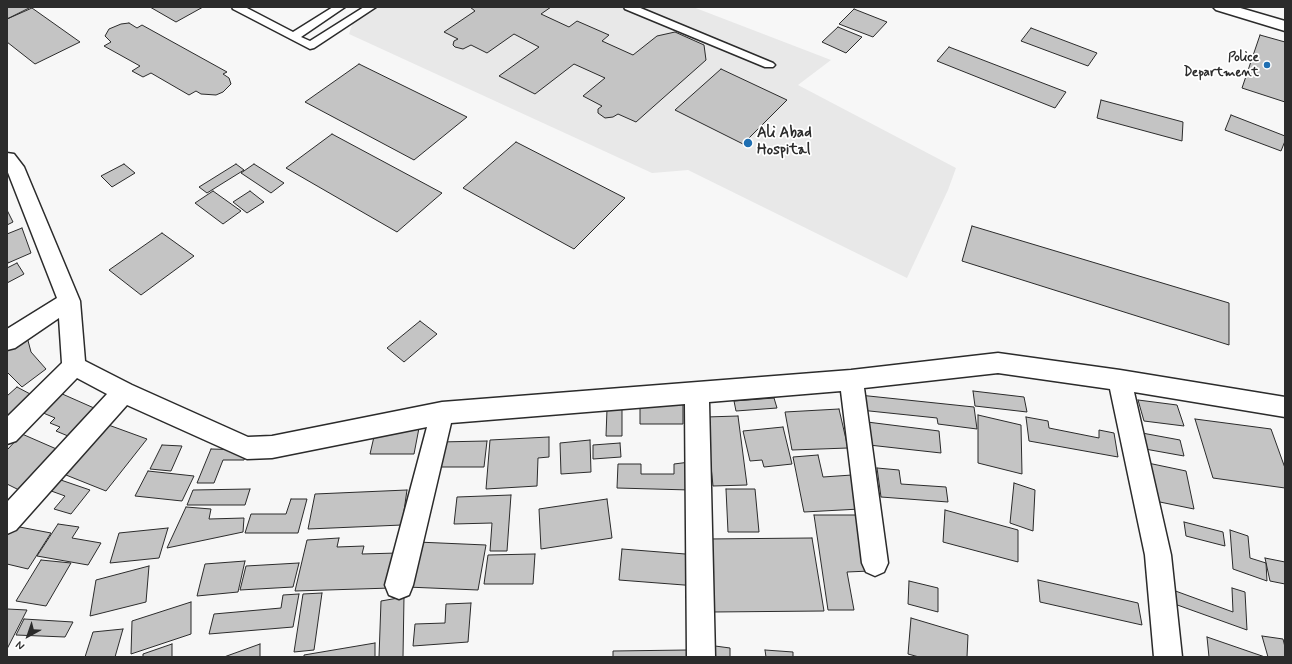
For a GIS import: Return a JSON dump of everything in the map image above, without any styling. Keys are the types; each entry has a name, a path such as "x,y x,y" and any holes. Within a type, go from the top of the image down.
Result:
{"street":[{"path":"1221,7 1285,26"},
{"path":"7,159 15,167 68,301 74,366"},
{"path":"7,341 68,301"},
{"path":"74,366 124,392 247,448 272,447 442,413 851,380 998,363 1120,380 1285,407"},
{"path":"7,433 74,366"},
{"path":"851,380 875,563"},
{"path":"1120,380 1158,555 1168,657"},
{"path":"7,521 124,392"},
{"path":"697,393 701,657"},
{"path":"399,585 442,413"}],"lane":[{"path":"238,7 310,46 371,7"},
{"path":"292,37 340,7"},
{"path":"629,7 769,65"}],"shaded area":[{"name":"Ali Abad Hospital","path":"377,7 693,7 831,60 798,85 956,168 948,190 907,278 688,170 652,173 349,34 353,22"}],"building":[{"path":"7,7 31,7 7,19"},
{"path":"150,7 203,7 176,22"},
{"path":"470,7 551,7 541,14 569,27 577,21 609,35 602,41 633,55 657,36 675,32 704,45 706,60 636,122 618,114 613,117 605,118 598,113 598,109 602,106 583,96 605,78 574,64 535,94 499,76 539,47 514,34 487,53 471,45 463,49 455,47 453,45 454,41 458,39 444,32 475,11"},
{"path":"32,8 80,42 35,64 7,42 7,19"},
{"path":"854,9 887,22 873,37 839,24"},
{"path":"129,23 137,28 142,25 227,72 223,74 229,78 231,84 223,92 216,95 201,94 196,91 189,95 151,73 143,77 132,71 140,66 104,46 111,42 105,36 109,29 121,24"},
{"path":"838,27 862,37 846,53 822,42"},
{"path":"1031,28 1097,53 1088,66 1021,41"},
{"name":"Police Department","path":"1260,35 1285,42 1285,102 1242,88"},
{"path":"949,47 1066,92 1055,108 937,61"},
{"path":"359,64 467,117 414,160 305,102"},
{"path":"721,69 787,100 743,144 675,110"},
{"path":"1101,100 1183,122 1182,141 1097,118"},
{"path":"1231,115 1285,136 1285,141 1281,151 1225,130"},
{"path":"332,134 442,193 397,232 286,168"},
{"path":"516,142 625,198 574,249 463,188"},
{"path":"124,164 135,173 112,187 101,176"},
{"path":"236,164 244,170 207,193 199,187"},
{"path":"254,164 284,183 271,193 241,173"},
{"path":"213,191 241,211 223,224 195,203"},
{"path":"250,191 264,202 247,213 233,202"},
{"path":"7,210 13,222 7,225"},
{"path":"972,226 1229,303 1229,345 962,261"},
{"path":"22,228 31,253 8,263 7,234"},
{"path":"162,233 194,256 141,295 109,270"},
{"path":"17,263 24,274 7,283 7,268"},
{"path":"420,321 437,334 404,362 387,348"},
{"path":"26,333 31,352 46,369 22,387 7,372 7,346"},
{"path":"17,387 32,395 7,419 7,396"},
{"path":"973,391 1024,397 1027,412 975,406"},
{"path":"60,393 94,408 68,436 56,431 60,427 50,423 55,418 41,412"},
{"path":"859,395 974,407 977,429 938,424 937,418 860,410"},
{"path":"774,398 777,408 736,411 734,401"},
{"path":"1138,400 1177,405 1184,426 1144,421"},
{"path":"640,404 683,404 683,424 640,424"},
{"path":"622,407 622,436 606,436 607,409"},
{"path":"839,409 848,448 792,450 785,412"},
{"path":"978,415 1021,425 1022,474 978,463"},
{"path":"738,416 747,485 713,486 706,417"},
{"path":"1026,417 1048,421 1049,428 1099,438 1099,430 1114,433 1118,457 1029,441"},
{"path":"1195,419 1271,429 1285,468 1285,488 1213,478"},
{"path":"867,422 939,431 941,453 869,445"},
{"path":"103,423 147,439 106,491 61,473"},
{"path":"783,427 792,464 764,467 762,460 750,461 743,431"},
{"path":"376,428 419,428 414,454 370,454"},
{"path":"1142,433 1180,440 1184,456 1145,449"},
{"path":"22,434 61,451 23,492 7,484 7,450"},
{"path":"549,437 549,457 538,458 537,486 486,489 490,440"},
{"path":"590,440 591,472 561,474 560,443"},
{"path":"487,441 484,467 435,467 439,442"},
{"path":"620,443 621,457 593,459 593,445"},
{"path":"162,445 182,446 171,471 150,469"},
{"path":"211,449 248,450 244,460 223,460 214,483 197,483"},
{"path":"818,455 823,477 852,475 860,509 804,512 793,457"},
{"path":"690,462 690,490 617,488 618,464 641,464 641,474 674,474 674,464"},
{"path":"1143,462 1186,471 1194,509 1150,500"},
{"path":"877,468 899,470 901,484 946,487 948,502 881,497"},
{"path":"148,471 194,476 182,501 135,496"},
{"path":"52,477 90,490 71,514 54,509 65,496 43,488"},
{"path":"1014,483 1035,490 1033,531 1010,523"},
{"path":"250,489 245,505 187,505 193,490"},
{"path":"726,489 755,489 759,532 728,532"},
{"path":"407,490 402,525 308,529 315,494"},
{"path":"511,495 507,551 490,551 492,523 454,524 457,497"},
{"path":"291,499 307,499 298,533 245,533 251,514 286,514"},
{"path":"607,499 612,538 541,549 539,509"},
{"path":"186,507 211,509 209,519 244,518 243,532 167,548"},
{"path":"945,510 1018,530 1018,562 943,542"},
{"path":"814,515 859,515 870,571 847,572 854,610 828,610"},
{"path":"1184,522 1223,532 1225,546 1186,536"},
{"path":"58,524 79,527 72,538 101,543 88,565 37,556"},
{"path":"9,525 51,533 28,569 7,564 7,527"},
{"path":"168,528 159,558 110,563 119,533"},
{"path":"1230,530 1248,536 1250,558 1266,563 1267,581 1233,569"},
{"path":"339,538 337,547 364,546 362,554 397,553 391,588 295,591 307,540"},
{"path":"812,538 824,611 712,612 707,539"},
{"path":"417,542 486,545 478,590 407,587"},
{"path":"622,549 698,555 697,586 619,580"},
{"path":"535,554 533,584 484,584 488,555"},
{"path":"1265,558 1285,562 1285,584 1270,581"},
{"path":"41,560 71,563 46,606 16,601"},
{"path":"245,561 238,592 197,596 205,564"},
{"path":"299,563 293,587 240,590 246,566"},
{"path":"149,566 146,602 90,616 96,580"},
{"path":"1038,580 1138,603 1142,625 1040,602"},
{"path":"909,581 938,588 938,612 908,604"},
{"path":"1232,588 1245,592 1247,630 1169,602 1170,589 1233,612"},
{"path":"322,593 314,650 294,652 303,594"},
{"path":"299,594 293,627 209,634 214,614 281,608 283,595"},
{"path":"404,597 403,657 379,657 381,601"},
{"path":"191,602 191,634 131,654 132,621"},
{"path":"471,603 468,642 413,646 415,624 445,623 446,604"},
{"path":"7,609 27,610 7,649"},
{"path":"911,618 968,635 967,657 919,657 908,654"},
{"path":"24,619 73,622 65,637 16,635"},
{"path":"123,629 115,657 85,657 93,632"},
{"path":"1262,636 1283,639 1285,657 1268,657"},
{"path":"1207,637 1265,657 1209,657"},
{"path":"375,643 375,657 304,657 304,655"},
{"path":"172,644 172,657 143,657 143,654"},
{"path":"260,644 260,657 224,657"},
{"path":"715,646 730,648 730,657 715,657"},
{"path":"688,650 688,657 613,657 613,651"},
{"path":"765,650 793,652 793,657 766,657"}],"place":[{"name":"Police Department","path":"1267,65"},
{"name":"Ali Abad Hospital","path":"748,143"}]}
